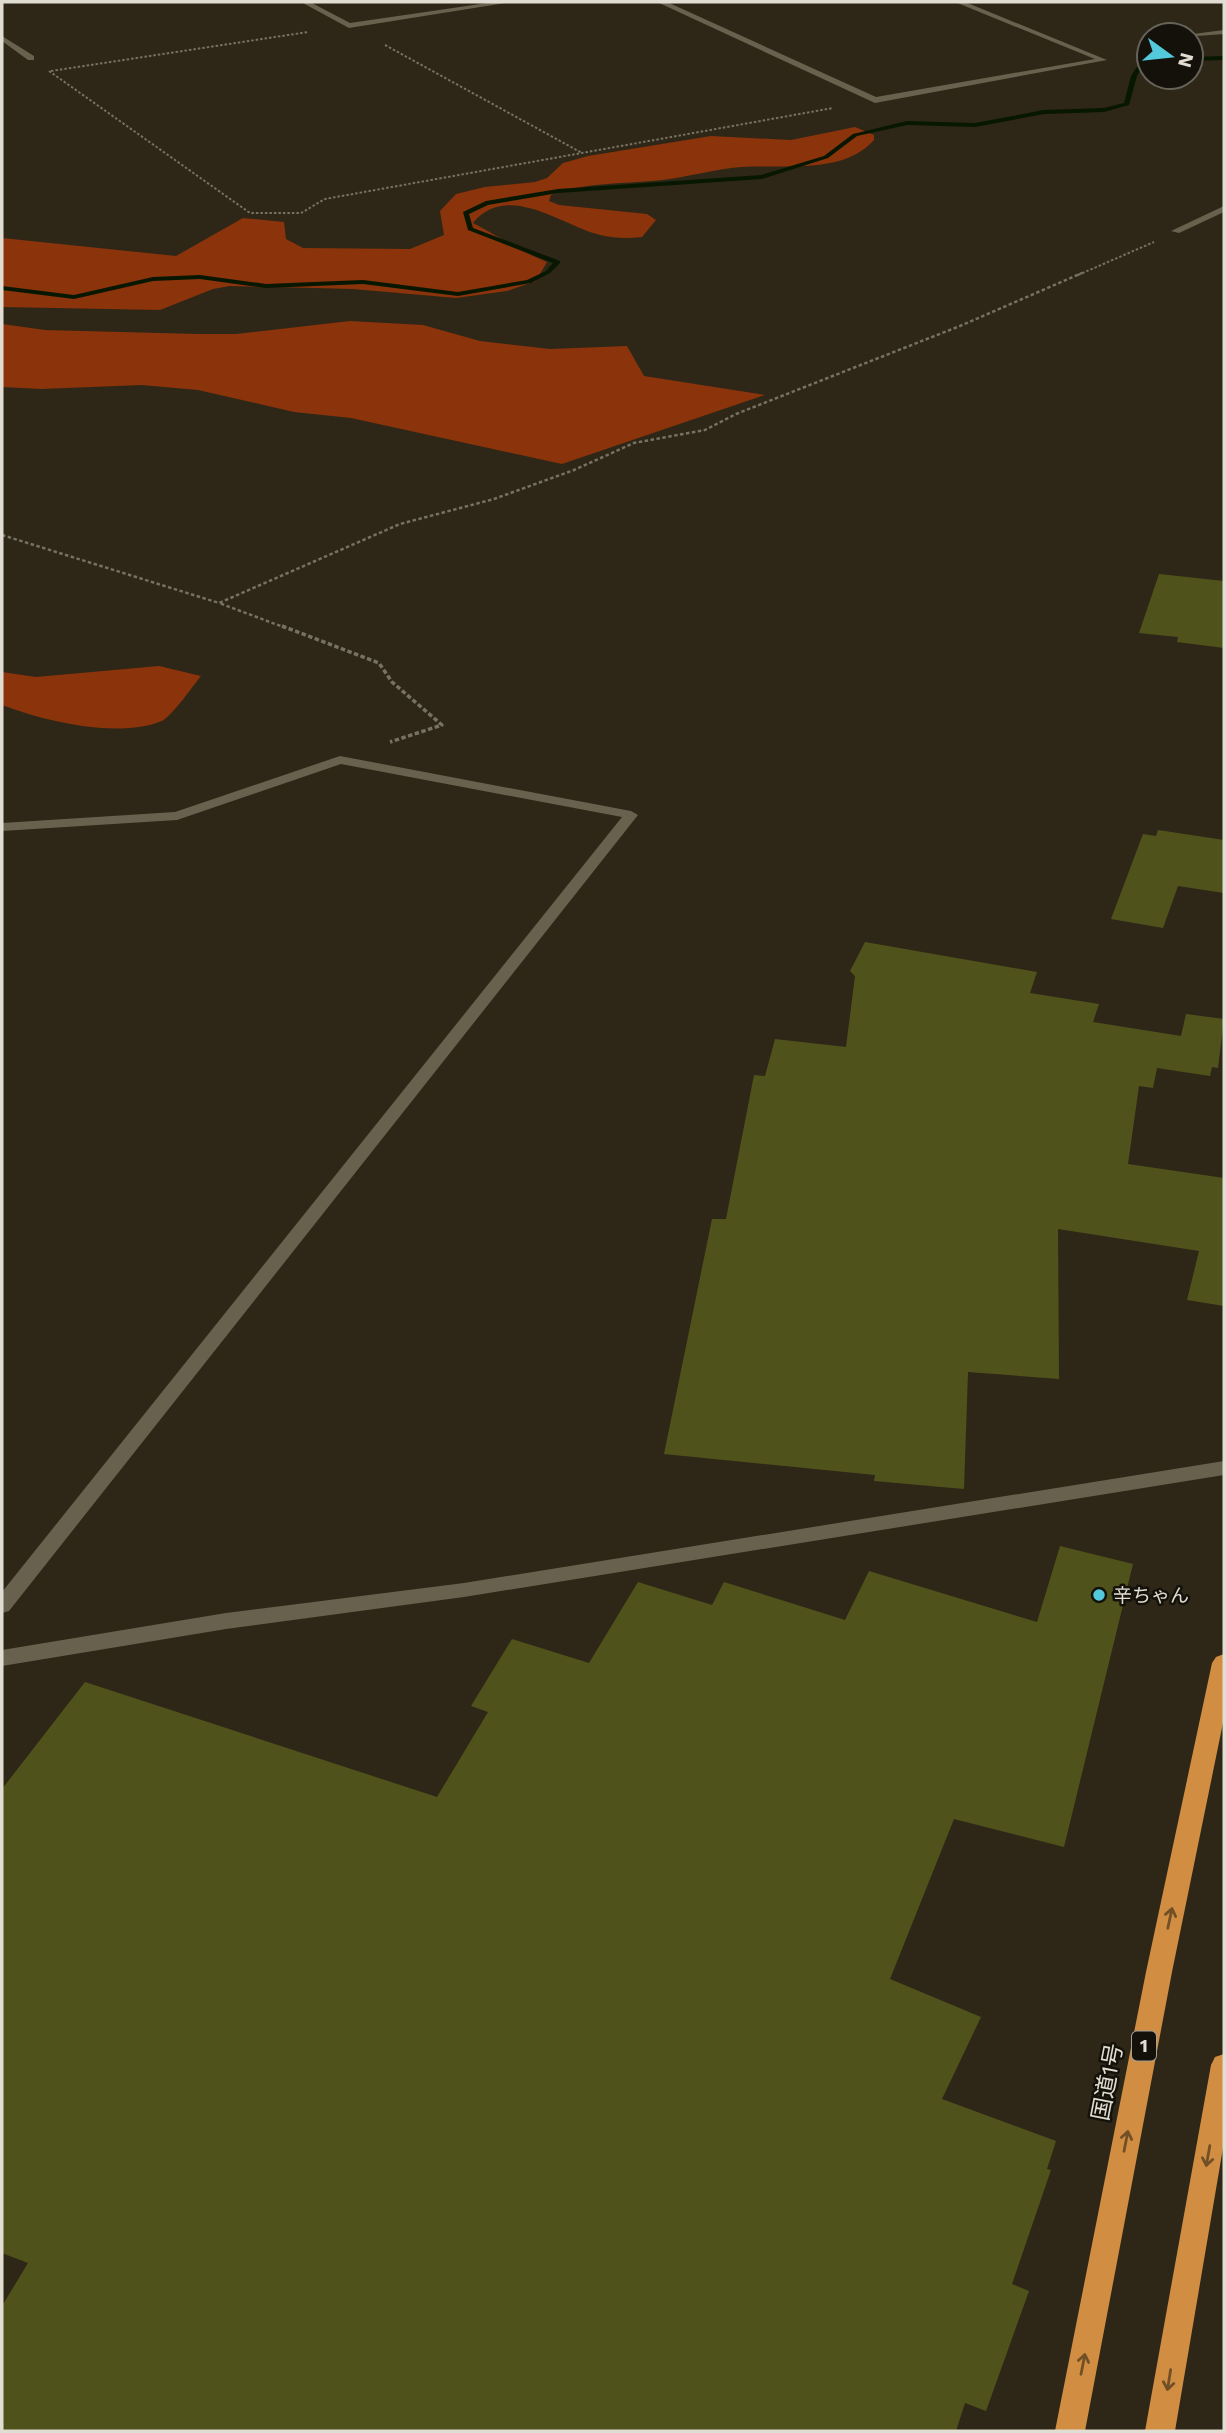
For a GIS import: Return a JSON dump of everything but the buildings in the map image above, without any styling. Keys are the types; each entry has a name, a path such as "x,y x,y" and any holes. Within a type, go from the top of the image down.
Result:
{"highway":[{"name":"国道1号","path":"1070,2431 1158,1972 1224,1662"},
{"path":"1160,2431 1224,2065"}],"street":[{"path":"305,2 349,26 508,2"},
{"path":"661,2 875,100 1103,60 959,2"},
{"path":"1205,33 1224,32"},
{"path":"2,38 31,58"},
{"path":"1176,231 1224,209"},
{"path":"2,827 177,816 340,760 631,815 2,1606"},
{"path":"2,1658 226,1621 464,1590 1224,1468"}],"path":[{"path":"582,153 349,26 50,71 250,213 301,213 325,199 582,153 875,100"},
{"path":"219,603 400,524 494,499 574,470 634,443 705,430 721,424 736,414 1122,258 1176,231"},
{"path":"2,535 219,603 379,663 392,682 442,725 340,760"}],"shaded area":[{"path":"855,127 874,135 874,140 846,159 830,163 731,168 662,180 591,186 551,195 549,201 559,205 647,214 656,220 642,237 617,238 599,235 548,214 516,205 500,206 486,211 473,223 547,262 536,281 507,291 456,298 353,289 230,286 213,289 160,310 2,307 2,238 176,256 243,218 284,222 286,239 303,248 410,249 444,235 440,211 456,194 485,187 535,182 547,178 563,163 588,156 711,136 791,140"},
{"path":"350,321 423,325 480,341 550,349 627,346 644,376 765,395 562,464 351,418 294,412 198,390 142,385 41,389 2,387 2,324 45,330 236,334"},
{"path":"159,666 201,676 166,718 144,726 81,726 2,705 2,672 36,677"}],"waterway":[{"path":"1205,59 1224,58"},
{"path":"2,288 74,297 153,279 200,277 266,286 363,282 458,294 529,282 548,272 558,262 470,229 465,213 486,203 558,191 762,177 826,157 855,135 907,123 975,125 1044,112 1104,110 1127,104 1135,74"}],"place":[{"name":"辛ちゃん","path":"1099,1595"}]}
